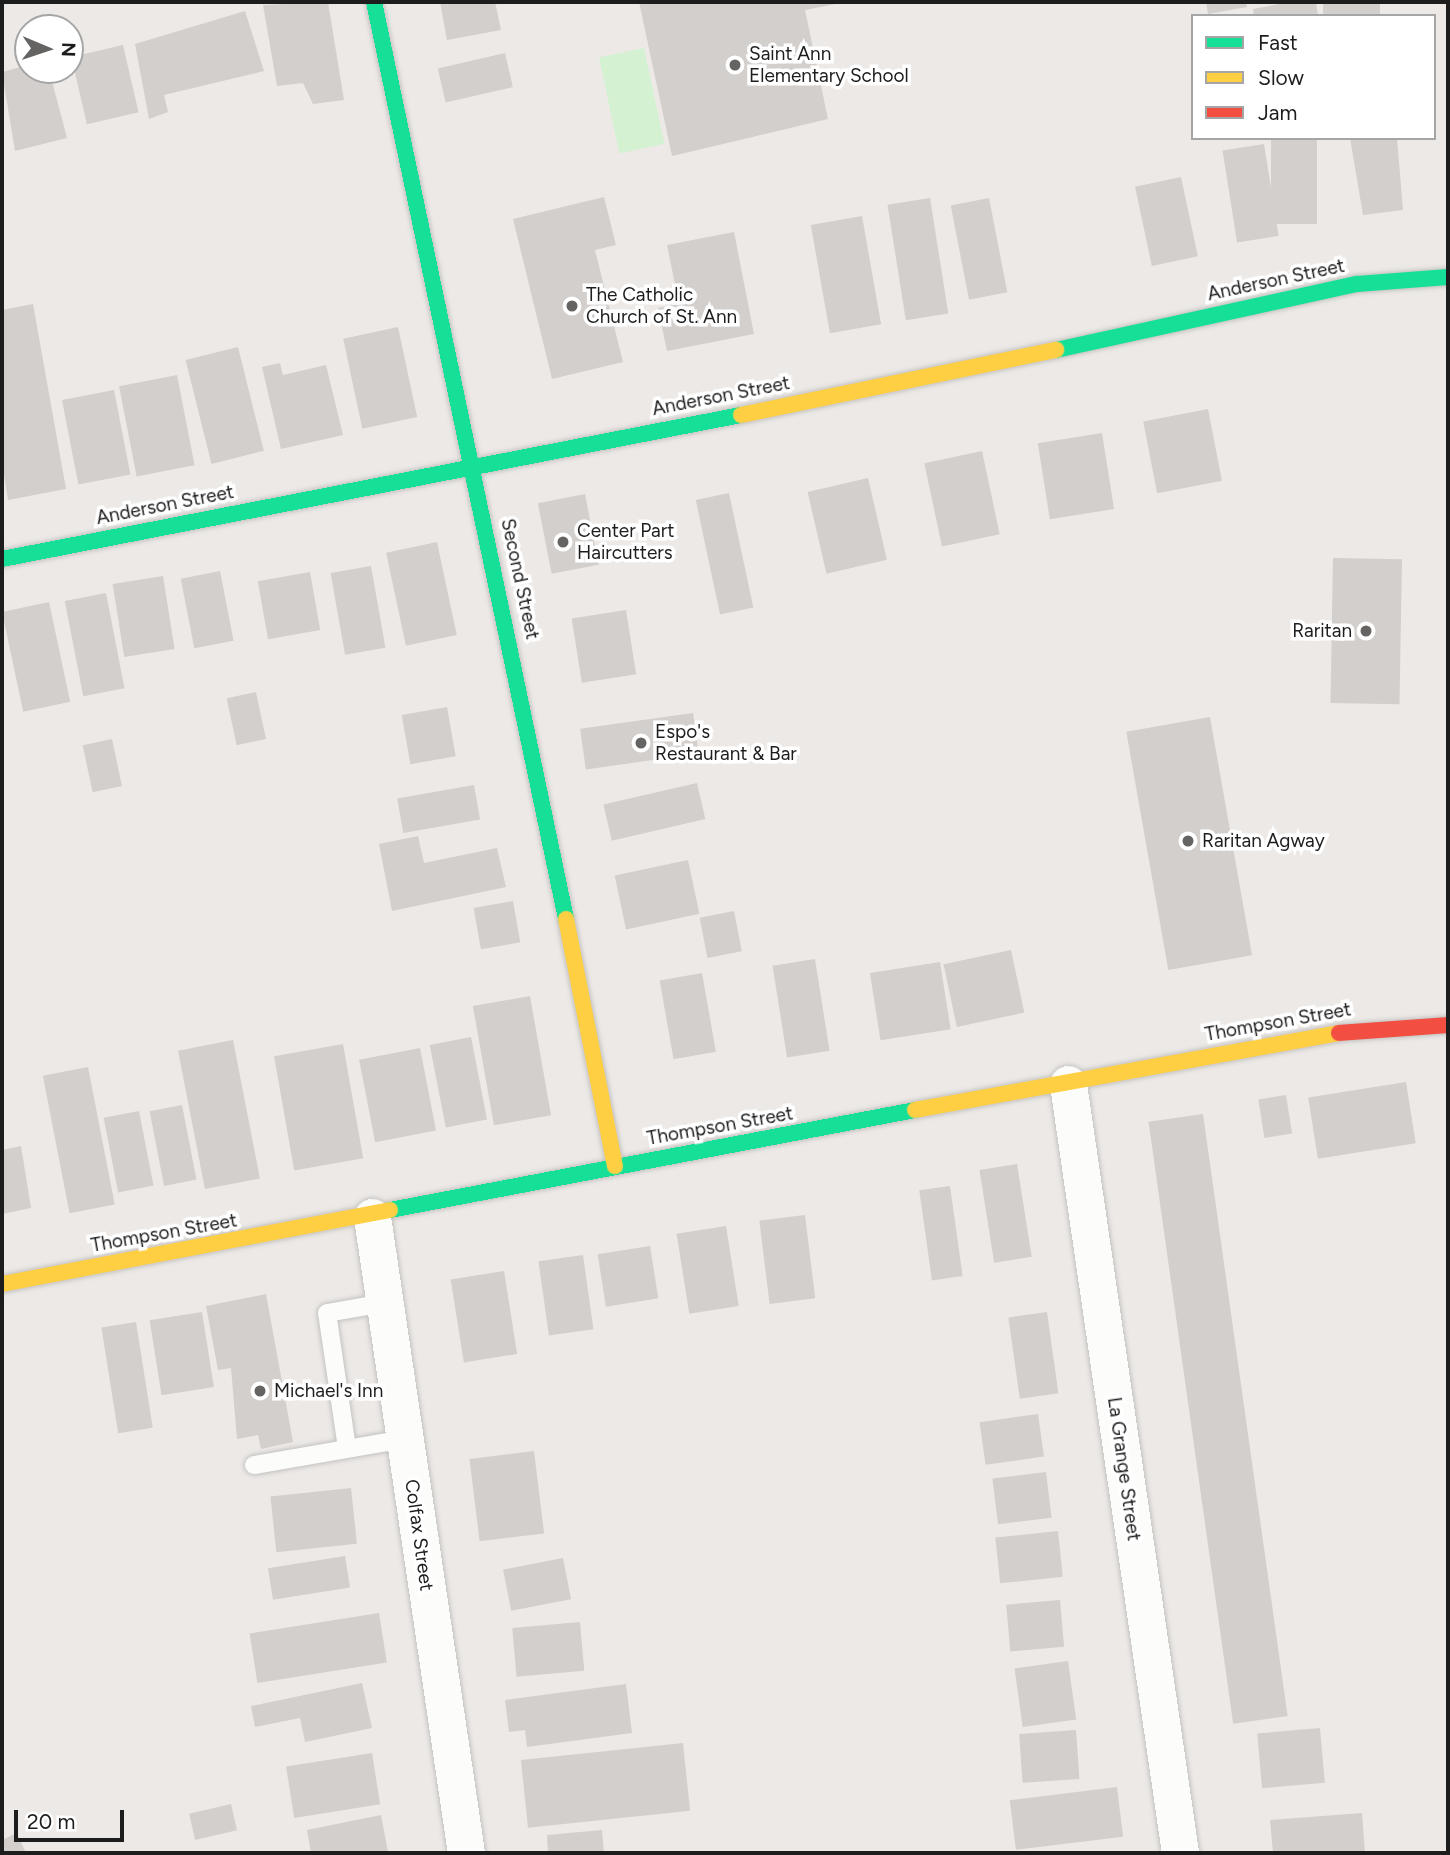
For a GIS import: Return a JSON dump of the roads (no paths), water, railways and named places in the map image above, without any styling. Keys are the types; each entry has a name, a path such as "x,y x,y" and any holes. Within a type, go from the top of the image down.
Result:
{"street":[{"name":"Second Street","path":"374,2 475,464 615,1166"},
{"name":"Anderson Street","path":"2,559 475,464 899,384 1357,284 1448,277"},
{"name":"Thompson Street","path":"2,1284 372,1217 615,1166 1068,1084 1301,1036 1448,1025"},
{"name":"La Grange Street","path":"1068,1084 1180,1853"},
{"name":"Colfax Street","path":"372,1217 466,1853"}],"lane":[{"path":"346,1448 327,1313 385,1303"},
{"path":"254,1465 405,1439"}],"place":[{"name":"Saint Ann Elementary School","path":"735,65"},
{"name":"The Catholic Church of St. Ann","path":"572,306"},
{"name":"Center Part Haircutters","path":"563,542"},
{"name":"Raritan","path":"1366,631"},
{"name":"Espo's Restaurant & Bar","path":"641,743"},
{"name":"Raritan Agway","path":"1188,841"},
{"name":"Michael's Inn","path":"260,1391"}]}
